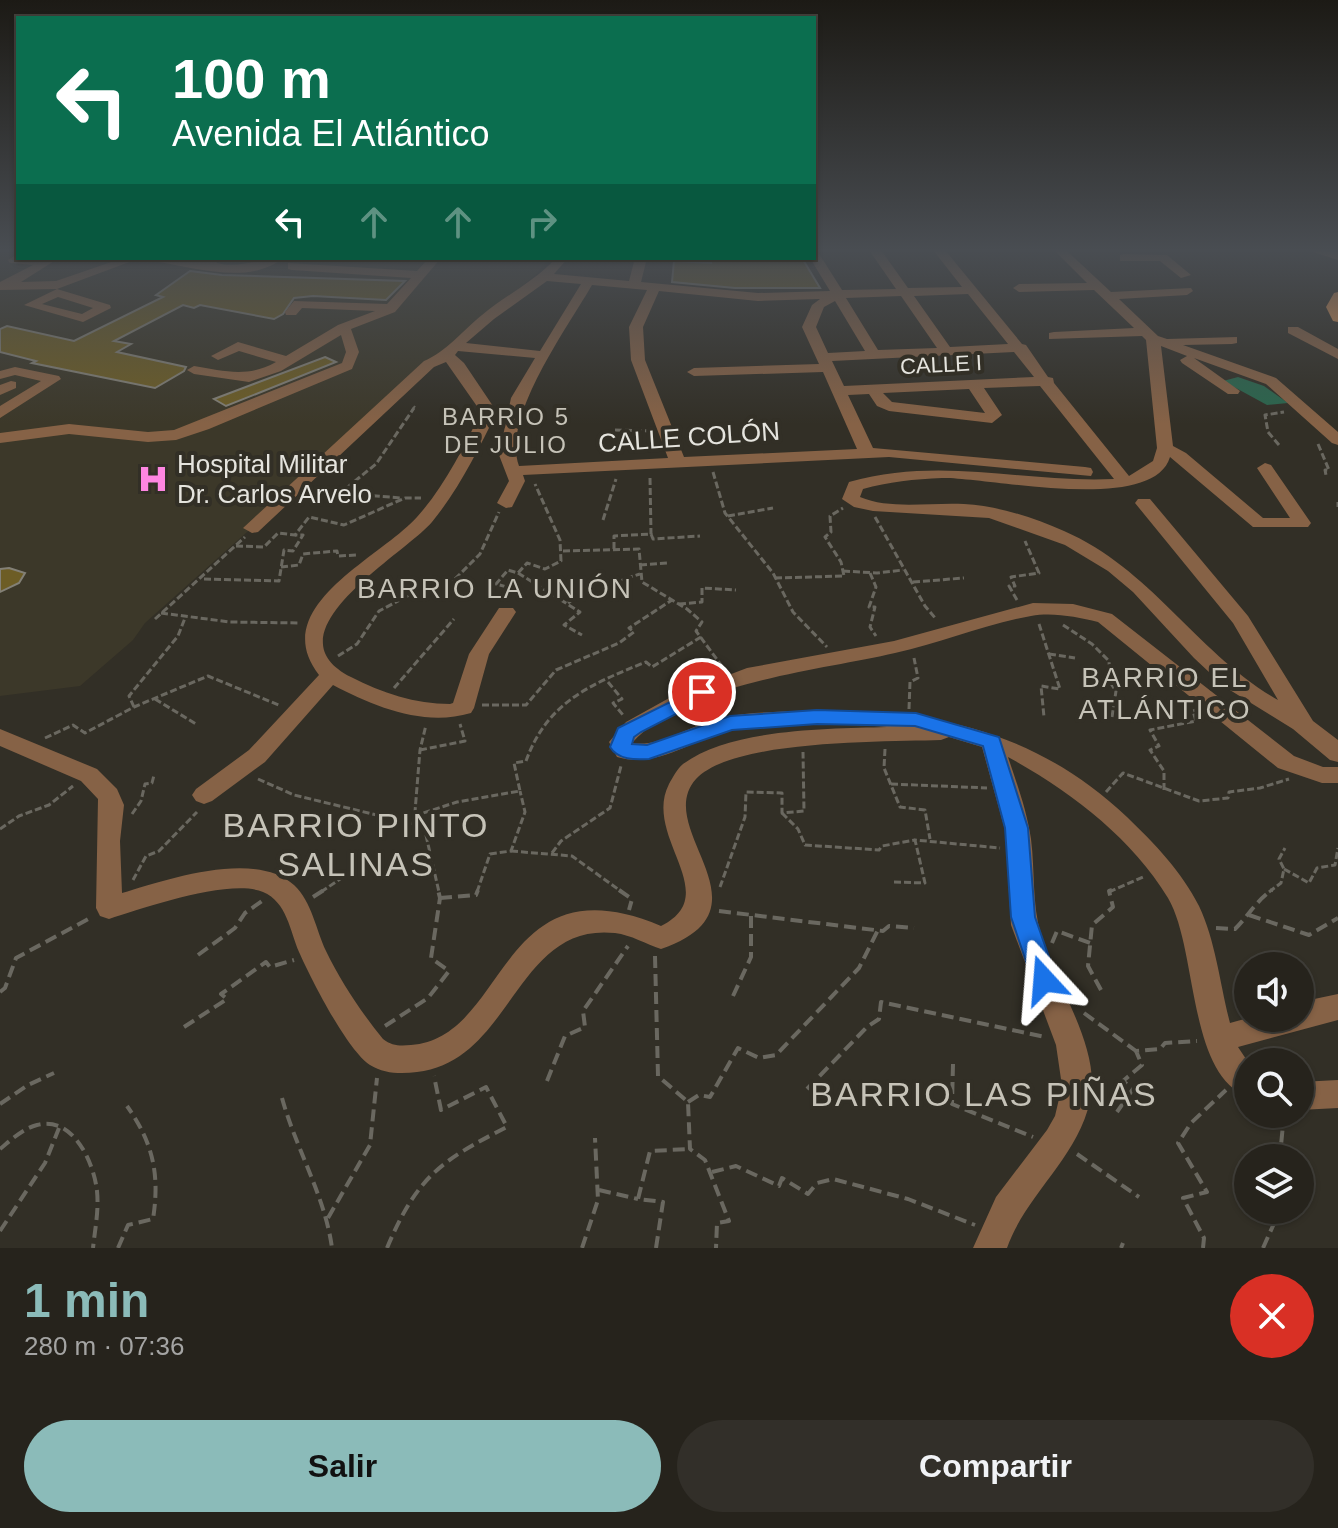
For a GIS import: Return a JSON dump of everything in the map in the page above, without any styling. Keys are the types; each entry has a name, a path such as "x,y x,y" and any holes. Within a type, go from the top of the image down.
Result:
{"street":[{"path":"43,308 83,318 104,308"},
{"path":"295,308 291,312 373,316"},
{"path":"194,370 244,379 267,372 343,328 389,308"},
{"path":"252,528 429,364 451,351 500,308"},
{"path":"506,503 516,487 514,471 508,462 508,444 518,398 571,308"},
{"path":"645,308 636,327 638,360 678,463"},
{"path":"816,308 809,327 867,452"},
{"path":"847,308 874,355"},
{"path":"914,308 946,351"},
{"path":"988,308 1126,483"},
{"path":"1122,308 1154,338 1233,391"},
{"path":"0,438 69,429 161,436 204,426 347,366 353,352 343,328"},
{"path":"1293,330 1338,355"},
{"path":"1054,336 1232,340"},
{"path":"1154,338 1261,377 1304,408 1335,437"},
{"path":"1154,338 1165,448 1160,464 1126,483 1080,484 944,473 909,475 855,486 851,493 862,504 970,510 1020,521 1059,535 1120,571 1215,667 1235,683 1304,725 1338,754"},
{"path":"267,372 218,356 238,346 288,361"},
{"path":"946,351 1021,348"},
{"path":"451,351 542,355"},
{"path":"451,351 489,412"},
{"path":"694,372 874,355 938,369 946,351"},
{"name":"CALLE I","path":"837,391 874,390 938,369 974,385 1048,381"},
{"path":"15,371 54,379 34,390 3,383 15,371"},
{"path":"874,390 882,403 889,406 994,416 974,385"},
{"path":"0,413 35,393 34,390"},
{"path":"506,612 447,710 384,699 325,669 315,645 316,622 334,599 414,531 441,498 489,412 518,398"},
{"path":"473,444 508,444"},
{"path":"1165,448 1180,456 1259,523 1302,523 1265,468"},
{"name":"CALLE COLÓN","path":"514,471 619,468 867,452 946,456 1085,472"},
{"path":"1144,503 1241,620 1304,725"},
{"path":"1234,1070 1221,1039 1190,910 1161,869 1117,818 1052,770 992,742 909,719 817,717 730,723 649,752 625,751 620,742 634,727 679,702 732,681 833,656 906,645 1028,610 1065,609 1090,613 1119,627 1267,748 1302,770 1338,775"},
{"path":"204,795 240,770 296,712 325,669"},
{"path":"10,740 89,775 103,788 112,805 108,841 109,908 141,898 235,879 253,879 289,899 313,954 372,1047 391,1059 430,1057 458,1044 471,1032 515,969 560,930 579,923 619,922 661,938 681,928 692,918 700,898 699,875 674,816 675,795 689,772 720,755 804,741 961,731"},
{"path":"992,742 1007,789 1019,850 1023,917 1049,994 1077,1059 1076,1101 1054,1148 1003,1213 992,1240"},
{"path":"1314,1012 1338,1007"},
{"path":"1221,1039 1244,1032"},
{"path":"1314,1095 1338,1094"}],"path":[{"path":"339,494 376,464 415,406"},
{"path":"1279,445 1268,432 1265,415 1304,408"},
{"path":"615,430 666,431"},
{"path":"1326,475 1325,470 1329,470 1327,459 1310,433 1335,437"},
{"path":"709,461 728,516 775,578 793,612 816,632 833,656"},
{"path":"650,466 653,539 700,536"},
{"path":"603,520 619,468"},
{"path":"518,573 527,563 545,569 561,561 563,551 561,534 541,503 534,471"},
{"path":"294,488 339,494 441,498"},
{"path":"1334,496 1337,504"},
{"path":"295,535 309,517 344,525 405,498"},
{"path":"448,586 480,554 495,516 506,503"},
{"path":"775,578 844,576 841,562 825,537 831,532 830,516 862,504 913,582 919,600 951,632"},
{"path":"728,516 773,508"},
{"path":"1020,521 1028,554 1039,573 1011,577 1015,586 1009,586 1028,610 1049,654 1060,689 1041,686 1044,717"},
{"path":"155,619 204,579 252,528"},
{"path":"204,579 279,581 284,550 293,551 303,535 278,533 264,547 236,546"},
{"path":"614,549 614,536 651,534"},
{"path":"563,551 639,549 642,582 702,622 696,631 732,681"},
{"path":"281,567 299,565 303,554 337,551 338,556 362,554 382,558"},
{"path":"640,565 667,563"},
{"path":"843,571 870,573 903,569"},
{"path":"506,612 502,605 514,589 496,584 508,570 518,573 580,612 564,625 582,635"},
{"path":"870,573 876,587 869,607 875,607 870,627 882,649"},
{"path":"568,603 586,589 600,596 624,579 640,574"},
{"path":"913,582 964,578"},
{"path":"679,604 702,602 702,588 736,590"},
{"path":"325,669 364,639 376,616 387,605 408,599 415,592"},
{"path":"414,824 420,750 447,710 471,712 475,705 526,705 556,670 619,643 634,632 629,628 672,600"},
{"path":"1065,609 1063,625 1092,644 1109,661 1110,682 1116,691 1112,717"},
{"path":"161,613 259,625 316,622"},
{"path":"134,707 129,696 178,636 185,617"},
{"path":"384,699 454,619"},
{"path":"511,851 525,812 514,763 526,761 542,725 582,691 607,681 613,674 646,662 652,667 701,637"},
{"path":"906,645 918,666 918,678 910,682 909,719"},
{"path":"1049,654 1075,658"},
{"path":"10,740 38,734 45,738 73,725 85,733 134,707 208,676 296,712"},
{"path":"607,681 622,699 613,703 634,727"},
{"path":"154,699 196,724"},
{"path":"1164,790 1164,771 1150,750 1159,746 1150,730 1196,721 1193,711 1215,705"},
{"path":"885,736 884,768 900,807 925,810 930,839"},
{"path":"420,750 465,741"},
{"path":"782,813 804,811 801,782 804,741"},
{"path":"551,854 561,841 610,808 625,751"},
{"path":"240,770 294,795 414,824 425,831 440,898 431,958 449,971 428,998 372,1047 370,1145 328,1218"},
{"path":"1097,802 1123,773 1199,801 1228,798 1229,792 1243,792 1258,786 1279,787 1302,770"},
{"path":"0,829 15,816 30,809 42,809 89,775"},
{"path":"891,784 1007,789"},
{"path":"414,816 457,802 520,791"},
{"path":"914,928 889,926 883,931 717,911 723,874 745,817 746,792 782,793 782,813 798,829 805,845 879,850 882,846 930,839 1019,850"},
{"path":"141,898 133,890 133,876 146,856 159,851 205,803 204,795"},
{"path":"894,882 925,883 915,840"},
{"path":"1285,848 1279,859 1284,869 1309,883 1317,868 1335,865 1338,848"},
{"path":"440,898 476,895 490,854 511,851 572,856 632,899 641,928 658,1076 688,1102 690,1149"},
{"path":"1101,990 1088,966 1093,944 1092,925 1113,907 1109,891 1161,869"},
{"path":"1196,926 1235,929 1249,915 1256,901 1281,883 1284,869"},
{"path":"198,955 235,928 245,913 343,877"},
{"path":"0,992 5,988 16,958 109,908"},
{"path":"733,996 748,971 755,946 751,914"},
{"path":"1249,915 1309,935 1338,918"},
{"path":"547,1081 565,1036 585,1027 583,1011 641,928"},
{"path":"688,1102 699,1095 710,1097 738,1048 759,1058 776,1055 859,968 878,930"},
{"path":"1029,938 1053,943 1057,931 1093,944"},
{"path":"184,1027 227,999 221,994 266,962 270,967 313,954"},
{"path":"1049,994 1074,1006 1136,1051 1142,1065 1123,1081 1133,1089 1117,1112"},
{"path":"807,1089 867,1027 879,1019 881,1002 1072,1042"},
{"path":"1136,1051 1160,1049 1165,1043 1221,1039"},
{"path":"387,1248 399,1216 416,1187 446,1158 507,1127 486,1087 441,1110 430,1057"},
{"path":"953,1064 952,1104 1031,1135 1110,1174 1139,1197"},
{"path":"0,1104 28,1085 54,1073"},
{"path":"1203,1248 1204,1238 1183,1198 1207,1192 1178,1143 1191,1123 1234,1089"},
{"path":"282,1098 293,1137 328,1218 332,1248"},
{"path":"118,1248 128,1225 153,1219 159,1183 148,1135 127,1106"},
{"path":"0,1149 34,1126 49,1124 75,1139 87,1154 98,1204 93,1248"},
{"path":"0,1231 45,1163 59,1128"},
{"path":"582,1248 595,1210 598,1189 595,1138"},
{"path":"638,1199 650,1151 690,1149 705,1160 729,1221 717,1223 716,1248"},
{"path":"710,1173 736,1166 779,1186 782,1178 808,1194 817,1183 833,1179 908,1199 992,1240"},
{"path":"598,1189 663,1202 656,1248"},
{"path":"1263,1248 1274,1224"}],"shaded area":[{"name":"Hospital Militar Dr. Carlos Arvelo","path":"0,308 498,308 145,623 133,640 80,686 0,696"}],"green space":[{"path":"1238,377 1264,386 1288,403 1267,405 1223,381"}],"building":[{"path":"140,308 177,308 114,341 131,344 117,352 186,367 155,388 32,363 36,361 0,352 0,329 7,326 74,341"},
{"path":"217,308 287,308 274,319"},
{"path":"325,357 336,362 226,406 214,399"},
{"path":"9,568 25,573 19,583 0,592 0,569"}],"place":[{"name":"Hospital Militar Dr. Carlos Arvelo","path":"153,479"}],"district":[{"name":"BARRIO 5 DE JULIO","path":"506,431"},
{"name":"BARRIO LA UNIÓN","path":"495,588"},
{"name":"BARRIO EL ATLÁNTICO","path":"1165,693"},
{"name":"BARRIO PINTO SALINAS","path":"356,844"},
{"name":"BARRIO LAS PIÑAS","path":"984,1094"}],"route":[{"path":"702,692 625,733 621,747 634,753 649,752 730,723 862,716 916,719 992,742 1017,828 1023,917 1044,980"}]}
